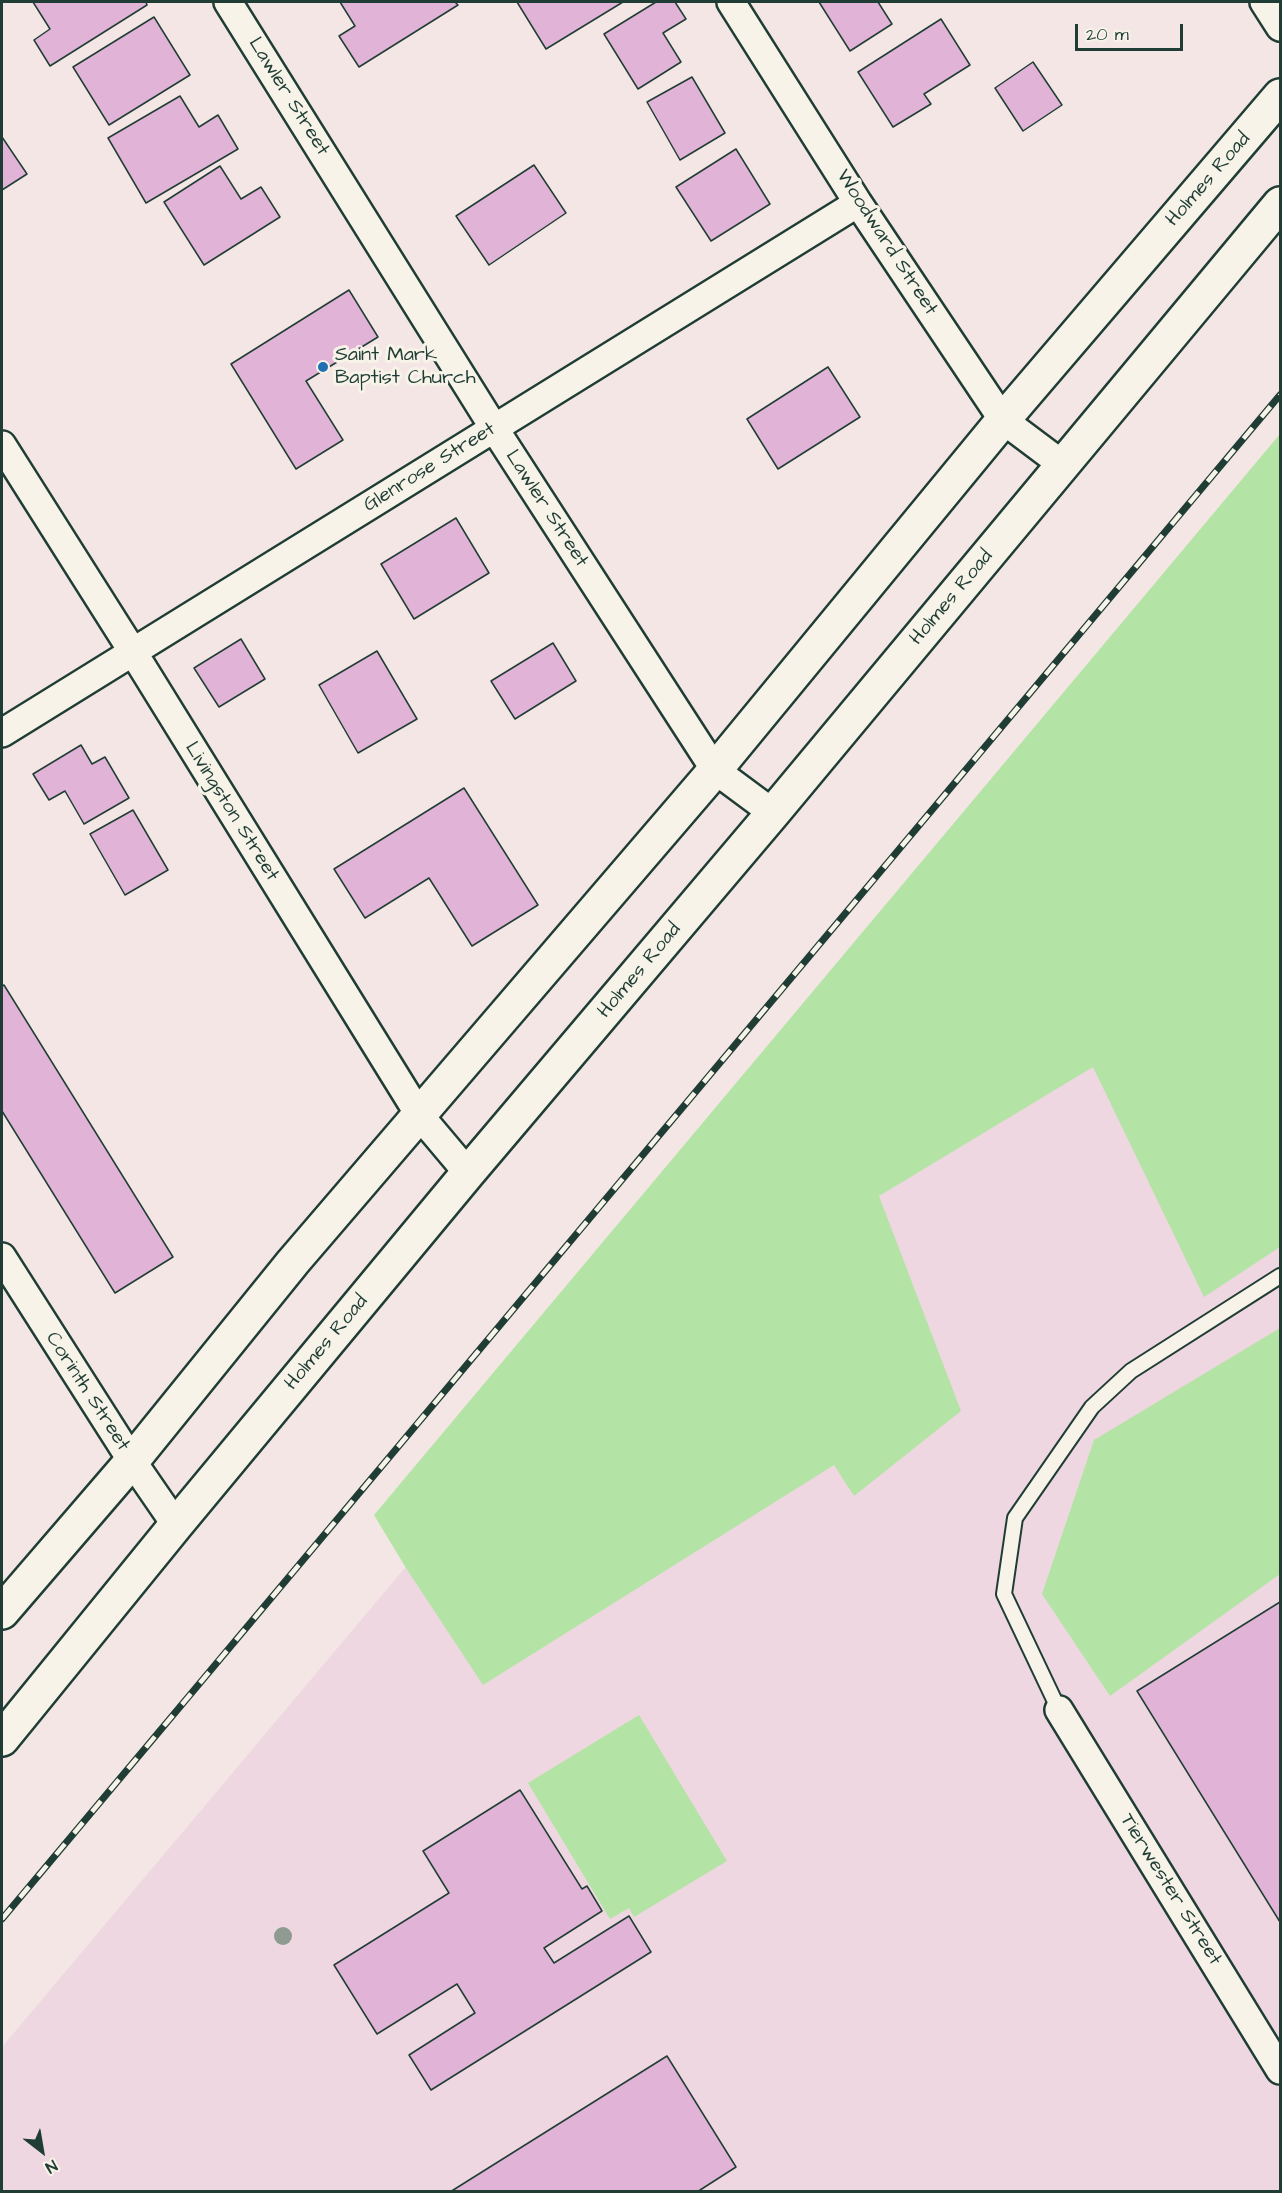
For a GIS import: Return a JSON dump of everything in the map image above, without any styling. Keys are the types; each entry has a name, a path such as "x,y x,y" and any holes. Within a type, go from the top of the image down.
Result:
{"main road":[{"name":"Holmes Road","path":"2,1611 132,1461 293,1262 716,770 1004,420 1281,96"},
{"name":"Holmes Road","path":"2,1739 468,1173 773,813 1281,204"}],"street":[{"name":"Lawler Street","path":"228,2 494,428 716,770 773,813"},
{"name":"Woodward Street","path":"731,2 858,203 1004,420 1063,465"},
{"path":"1264,2 1281,27"},
{"name":"Glenrose Street","path":"2,733 858,203"},
{"name":"Livingston Street","path":"2,446 133,652 420,1116 468,1173"},
{"name":"Corinth Street","path":"2,1257 132,1461 176,1525"},
{"name":"Tierwester Street","path":"1059,1710 1281,2070"}],"lane":[{"path":"1059,1710 1004,1594 1015,1518 1092,1407 1131,1371 1281,1276"}],"shaded area":[{"path":"1280,527 1280,2191 2,2192 2,2047"}],"green space":[{"path":"1280,434 1280,1247 1204,1297 1093,1067 879,1196 961,1411 854,1496 834,1465 483,1685 374,1515"},
{"path":"1280,1328 1280,1574 1110,1696 1042,1594 1094,1440"},
{"path":"639,1715 727,1861 634,1917 629,1908 610,1919 528,1783"}],"building":[{"path":"33,2 146,2 147,5 50,66 34,40 50,29"},
{"path":"340,2 455,2 458,5 359,67 339,36 355,26"},
{"path":"517,2 623,2 546,49"},
{"path":"656,2 675,2 686,19 663,33 681,62 638,89 604,34"},
{"path":"819,2 878,2 892,24 850,51"},
{"path":"154,17 190,75 109,125 73,67"},
{"path":"941,19 970,65 924,94 931,104 893,127 858,72"},
{"path":"1033,62 1062,105 1023,131 995,88"},
{"path":"692,77 725,133 680,160 647,102"},
{"path":"180,96 199,127 218,115 238,149 146,203 108,138"},
{"path":"2,137 27,174 2,190"},
{"path":"736,149 770,204 711,241 676,187"},
{"path":"534,165 566,213 489,265 456,216"},
{"path":"220,166 241,199 261,187 280,217 204,265 164,202"},
{"path":"349,290 378,337 306,381 343,440 296,469 231,364"},
{"path":"828,367 860,417 778,469 747,419"},
{"path":"456,518 489,573 414,619 381,564"},
{"path":"241,639 265,679 219,707 194,668"},
{"path":"553,643 576,681 515,719 491,681"},
{"path":"377,651 417,719 358,753 319,685"},
{"path":"81,745 92,764 105,757 129,798 84,824 65,791 49,800 33,774"},
{"path":"464,788 538,905 472,946 429,878 365,918 334,869"},
{"path":"133,810 168,870 125,895 90,834"},
{"path":"4,985 173,1257 115,1293 2,1111 2,986"},
{"path":"1280,1602 1280,1922 1137,1691"},
{"path":"520,1790 582,1889 587,1886 602,1911 544,1948 554,1963 629,1916 651,1952 431,2090 409,2055 475,2013 457,1984 377,2034 334,1965 449,1893 423,1851"},
{"path":"667,2056 736,2167 697,2192 450,2192"}],"railway":[{"path":"2,1919 1280,395"}],"place":[{"name":"Saint Mark Baptist Church","path":"323,367"}]}
